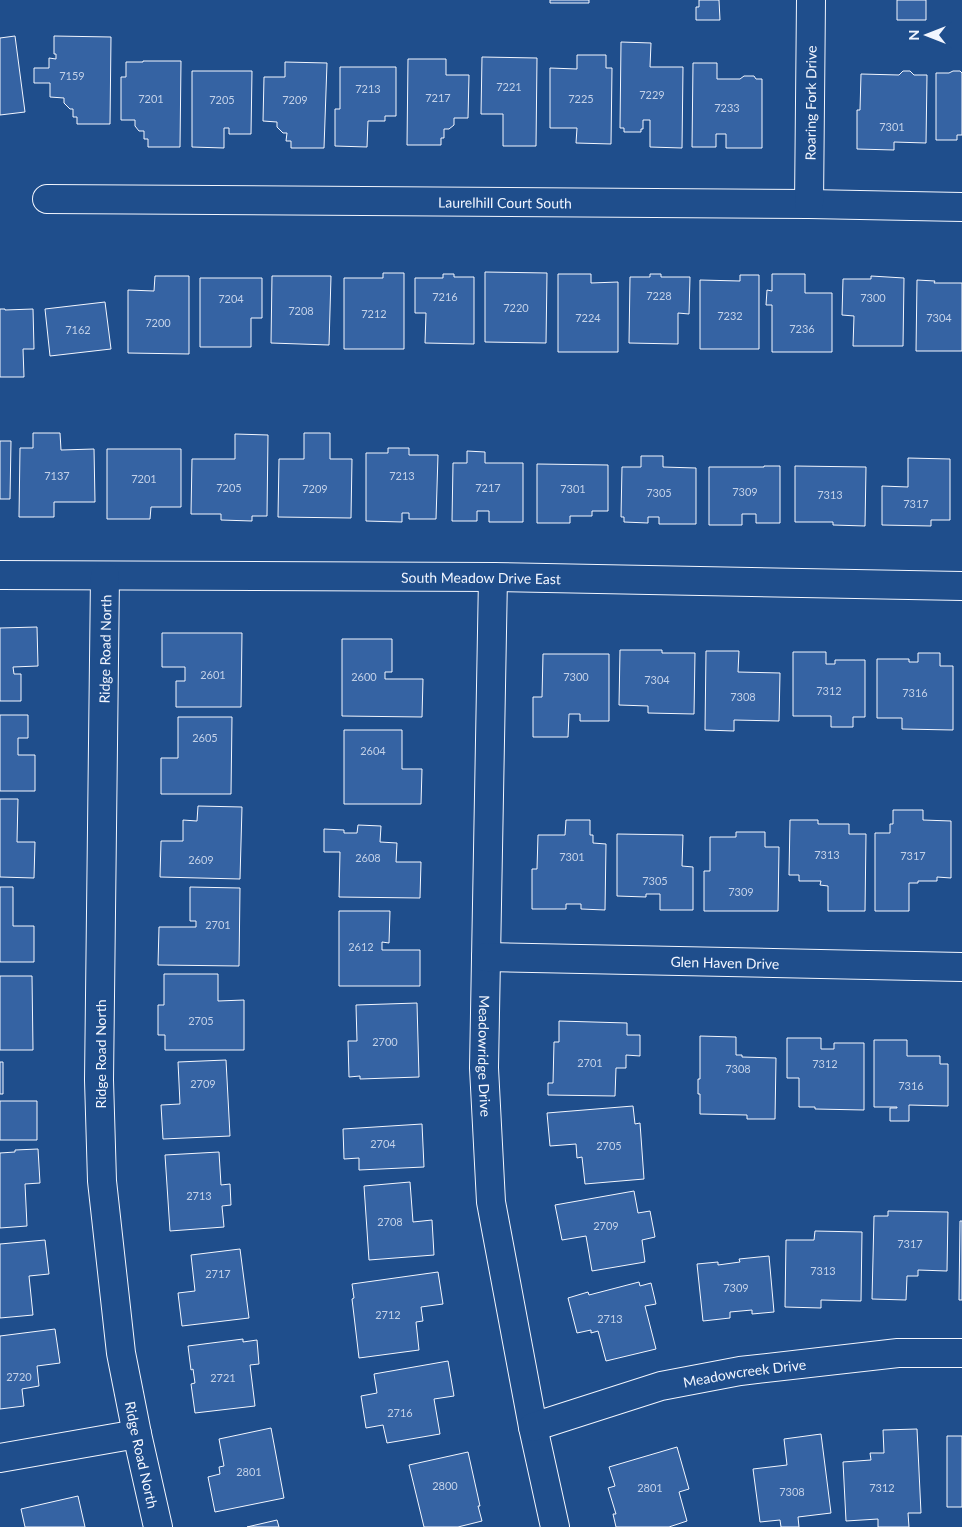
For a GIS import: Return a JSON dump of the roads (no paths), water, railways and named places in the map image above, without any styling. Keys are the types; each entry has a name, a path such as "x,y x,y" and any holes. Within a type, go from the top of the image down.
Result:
{"street":[{"name":"Roaring Fork Drive","path":"808,204 811,0"},
{"name":"Laurelhill Court South","path":"47,199 808,204 962,207"},
{"name":"South Meadow Drive East","path":"0,575 493,577 962,586"},
{"name":"Ridge Road North","path":"105,576 99,1080 102,1181 122,1352 137,1434 158,1527"},
{"name":"Meadowridge Drive","path":"493,577 484,1068 491,1202 533,1427 555,1527"},
{"name":"Glen Haven Drive","path":"486,957 962,968"},
{"name":"Meadowcreek Drive","path":"533,1427 661,1386 740,1371 898,1354 962,1353"},
{"path":"0,1458 137,1434"}]}
